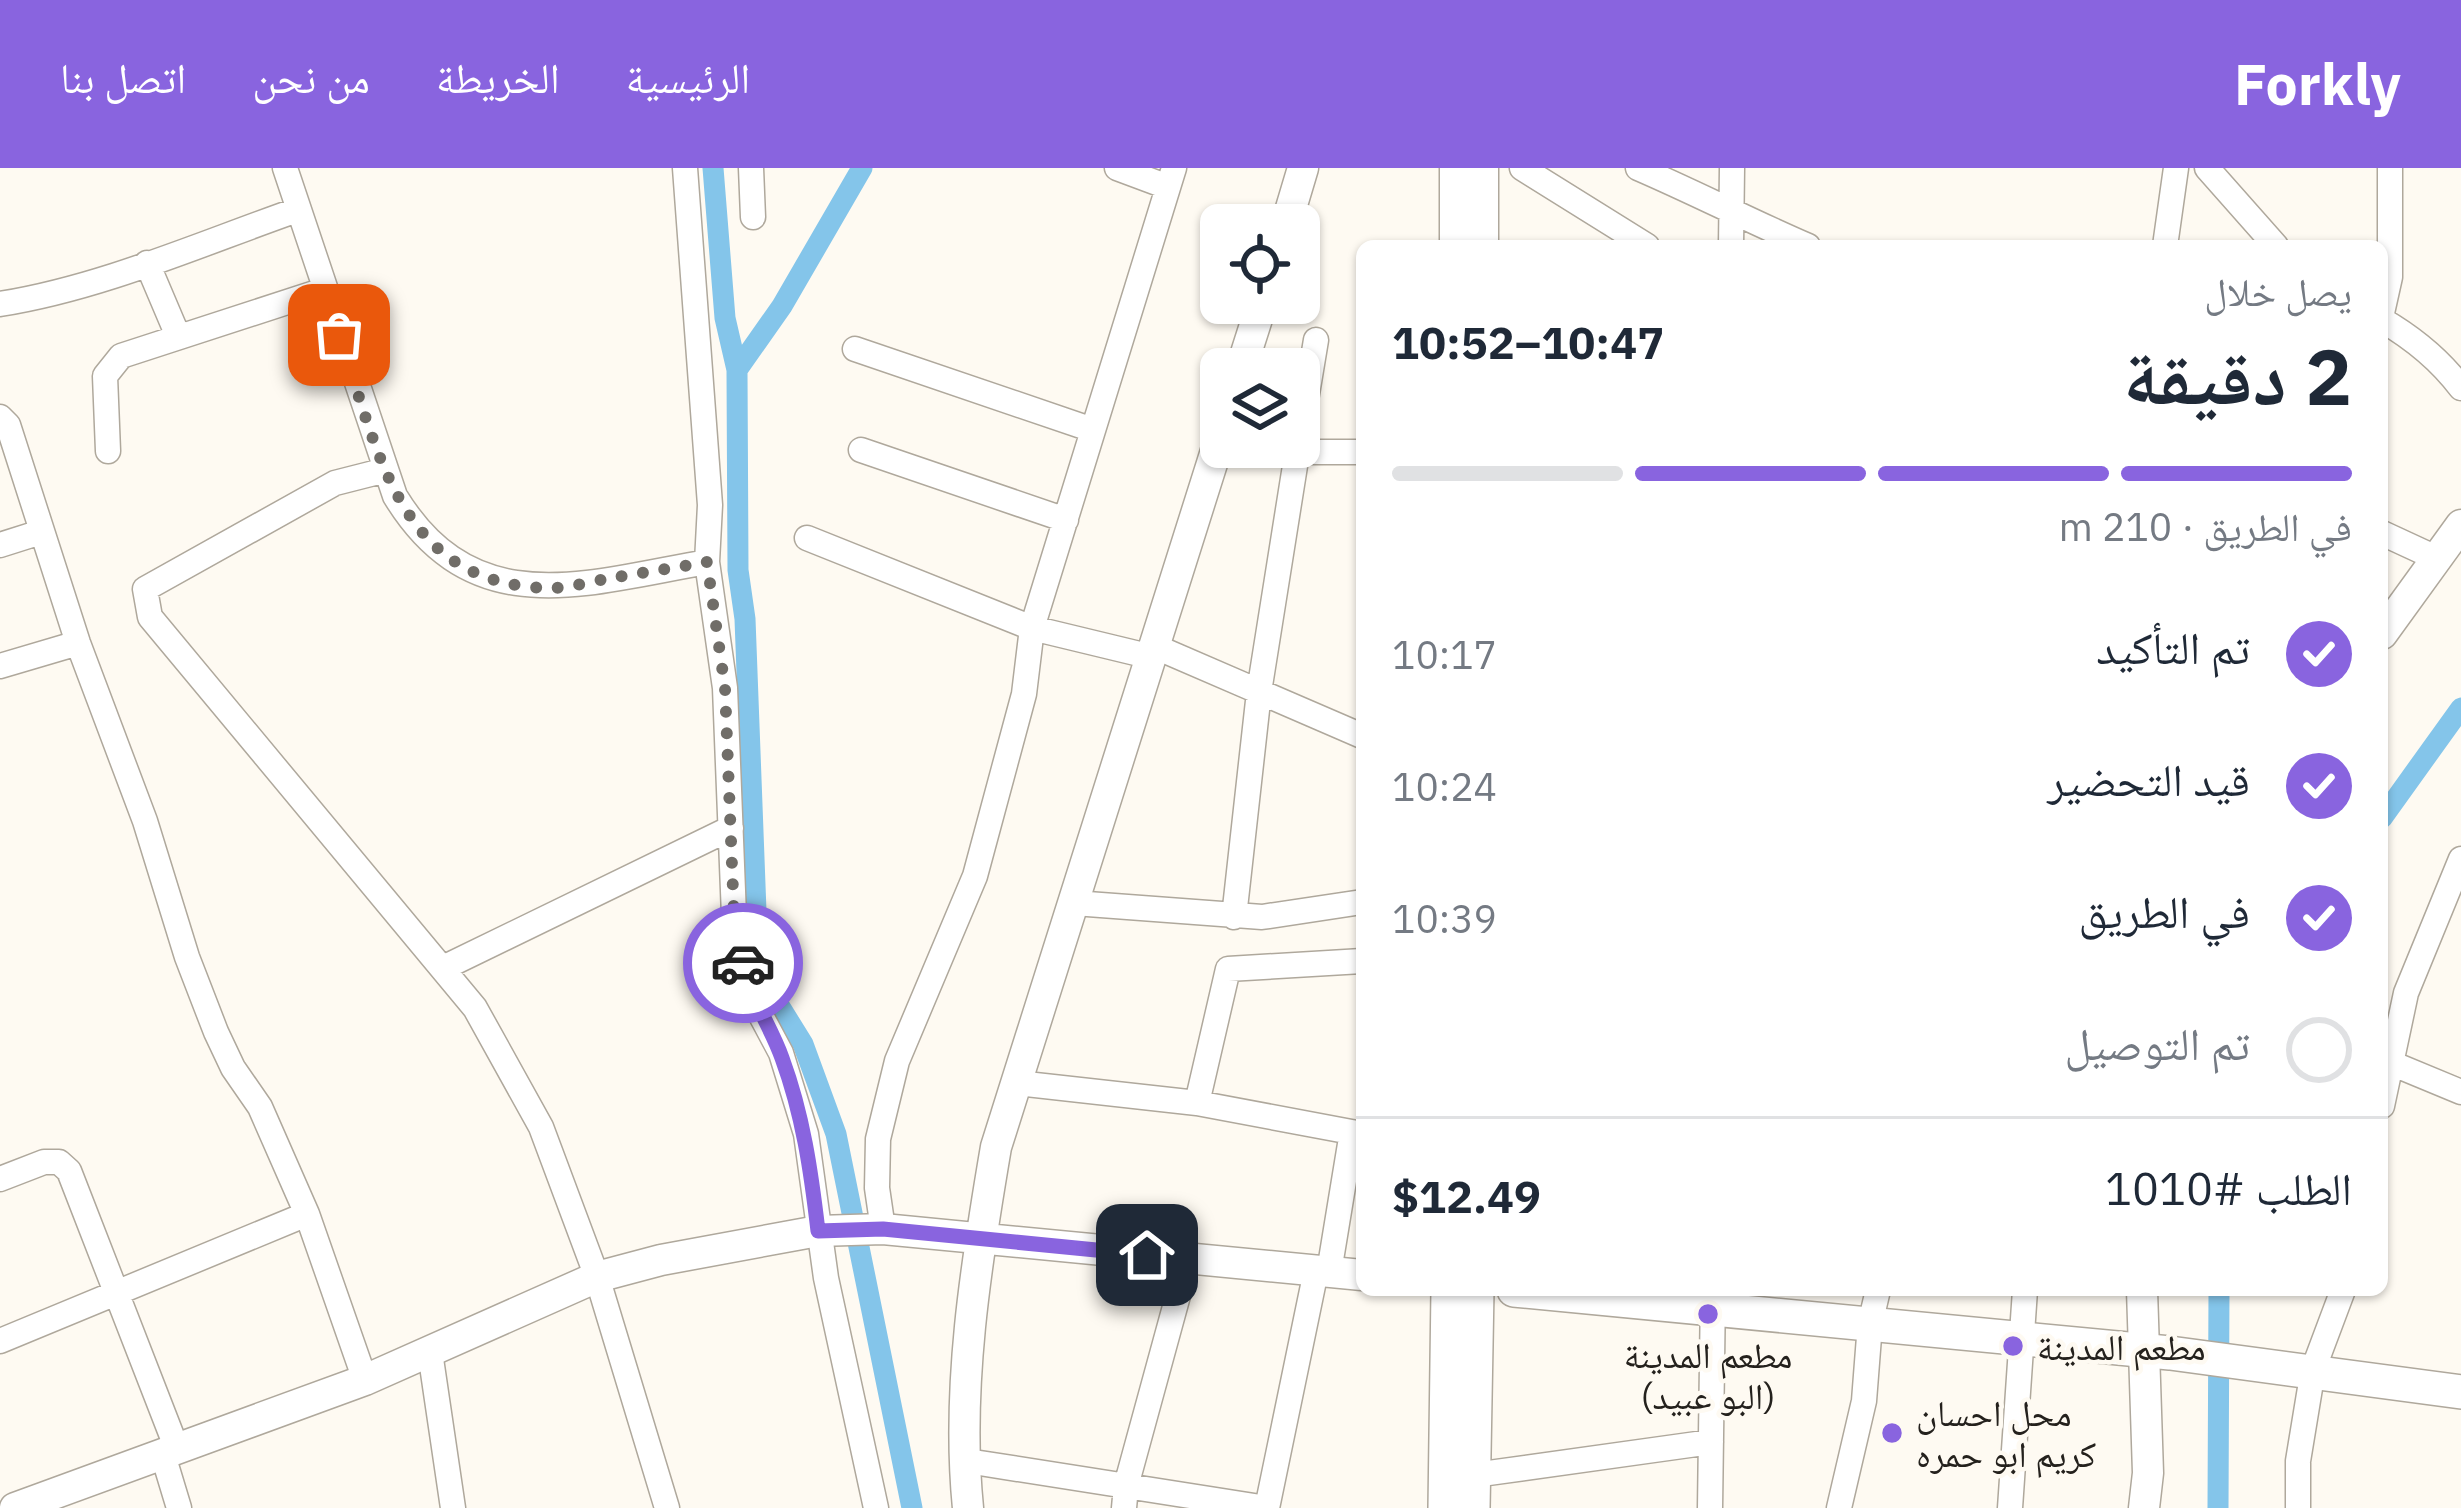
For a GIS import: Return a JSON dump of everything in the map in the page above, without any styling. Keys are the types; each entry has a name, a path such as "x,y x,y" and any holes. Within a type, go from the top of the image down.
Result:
{"main road":[{"path":"1445,1508 1448,1296"},
{"path":"1474,1492 1477,1296"},
{"path":"1633,1296 1713,1300 1870,1324 2297,1368 2461,1392"}],"street":[{"path":"285,168 394,496 411,523 454,561 492,580 553,588 707,562"},
{"path":"685,168 710,505 707,562 725,688 734,916 749,993 781,1053 806,1134 829,1230 876,1508"},
{"path":"751,168 753,217"},
{"path":"883,1229 877,1188 878,1139 897,1061 975,876 1024,694 1032,628 1171,177 1117,168"},
{"path":"1292,204 1303,168"},
{"path":"1455,168 1455,240"},
{"path":"1483,240 1484,168"},
{"path":"1522,168 1636,240"},
{"path":"1638,168 1793,240"},
{"path":"1731,240 1732,168"},
{"path":"2166,240 2176,168"},
{"path":"2206,168 2271,240"},
{"path":"2388,288 2390,168"},
{"path":"0,304 35,298 146,263 297,210"},
{"path":"146,263 178,336"},
{"path":"107,451 105,376 121,356 324,290"},
{"path":"2388,320 2445,367 2461,388"},
{"path":"1314,348 1316,340"},
{"path":"855,349 1093,430"},
{"path":"0,417 8,425 187,956 233,1069 260,1107 307,1214 365,1380"},
{"path":"1320,449 1356,452"},
{"path":"860,450 1066,520"},
{"path":"968,1508 965,1402 981,1238 996,1147 1211,468"},
{"path":"1234,917 1289,468"},
{"path":"386,470 335,483 145,589 150,617 475,1008 541,1126 596,1277 667,1508"},
{"path":"2388,626 2461,525"},
{"path":"0,545 41,532"},
{"path":"2388,536 2436,558"},
{"path":"808,538 1032,628 1154,652 1356,733"},
{"path":"0,666 78,643"},
{"path":"443,968 730,827"},
{"path":"2388,1077 2406,993 2461,859"},
{"path":"1074,903 1262,917 1356,903"},
{"path":"1198,1102 1228,969 1356,961"},
{"path":"2391,1063 2461,1092"},
{"path":"1016,1083 1198,1102 1356,1133"},
{"path":"967,1461 1125,1497 1267,1508 1356,1137"},
{"path":"0,1179 44,1162 59,1162 68,1171 170,1452 179,1508"},
{"path":"0,1341 307,1214"},
{"path":"15,1508 365,1380 596,1277 661,1259 829,1230 883,1229 1356,1275"},
{"path":"1125,1497 1188,1258"},
{"path":"1839,1508 1864,1401 1877,1296"},
{"path":"2010,1508 2024,1296"},
{"path":"2143,1296 2157,1352 2144,1508"},
{"path":"2298,1508 2297,1368 2339,1296"},
{"path":"1710,1508 1713,1300"},
{"path":"430,1352 453,1508"},
{"path":"1474,1492 1711,1442"}],"waterway":[{"path":"713,168 725,318 737,370 738,570 745,619 757,938 767,986 803,1044 836,1134 912,1508"},
{"path":"737,370 782,306 862,168"},
{"path":"2388,810 2461,708"},
{"path":"2218,1508 2219,1296"}],"way so far":[{"path":"339,335 394,496 411,523 454,561 492,580 553,588 707,562 725,688 734,916 743,963"}],"place":[{"name":"مطعم المدينة (البو عبيد)","path":"1708,1314"},
{"name":"مطعم المدينة","path":"2013,1346"},
{"name":"محل احسان كريم ابو حمره","path":"1892,1433"}],"route":[{"path":"743,963 749,993 781,1053 806,1134 818,1231 883,1229 1147,1255"}]}
